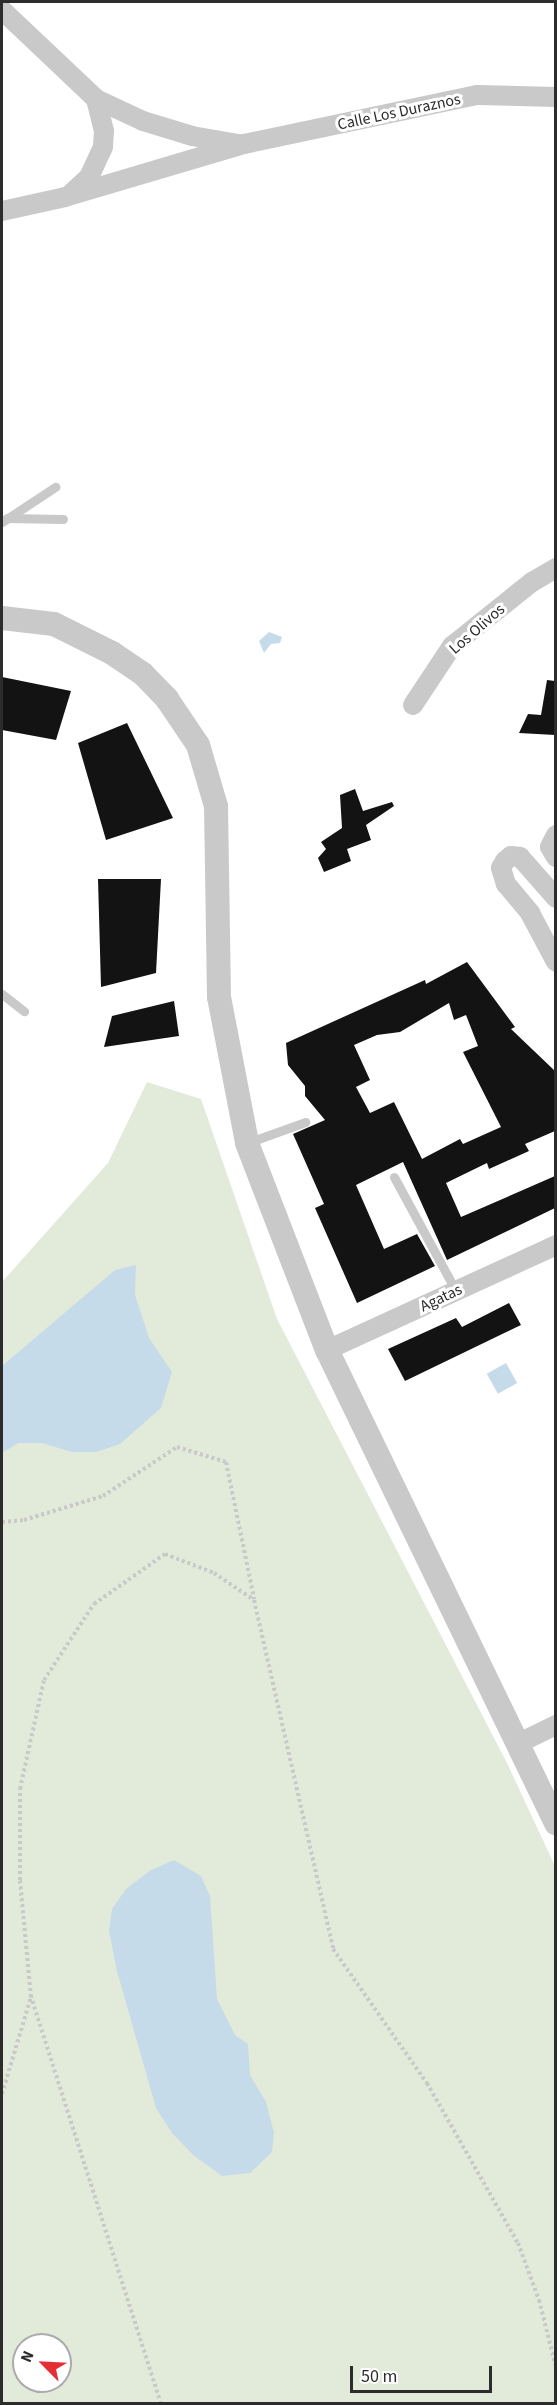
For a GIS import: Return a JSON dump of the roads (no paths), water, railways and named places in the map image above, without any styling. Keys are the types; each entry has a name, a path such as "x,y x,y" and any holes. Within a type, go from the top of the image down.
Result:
{"street":[{"path":"2,10 96,99 104,131 98,163 78,188 65,197"},
{"name":"Calle Los Duraznos","path":"2,212 65,197 244,144 477,95 555,98"},
{"name":"Calle Los Duraznos","path":"96,99 163,127 244,144"},
{"name":"Los Olivos","path":"413,705 452,646 532,582 555,568"},
{"path":"2,618 54,624 112,652 167,699 198,745 216,806 220,863 219,997 247,1143 327,1350 555,1823"},
{"path":"555,835 550,847 555,856"},
{"path":"555,898 520,857 505,861 501,868 506,884 530,913 555,962"},
{"name":"Agatas","path":"327,1350 555,1245"},
{"path":"517,1744 555,1725"}],"lane":[{"path":"4,520 55,487"},
{"path":"4,520 63,519"},
{"path":"2,994 24,1011"},
{"path":"247,1143 304,1122"},
{"path":"394,1177 456,1291"}],"water":[{"path":"269,632 282,637 280,643 271,644 264,653 259,641"},
{"path":"136,1265 135,1295 149,1338 172,1372 161,1408 120,1444 96,1452 72,1452 42,1443 18,1443 2,1453 2,1366 115,1270"},
{"path":"506,1363 517,1383 498,1394 487,1374"},
{"path":"174,1860 201,1876 210,1896 217,1999 235,2035 248,2044 250,2075 266,2102 274,2133 272,2152 250,2173 222,2176 193,2155 172,2133 156,2108 117,1971 109,1931 112,1909 126,1889 151,1870"}]}
